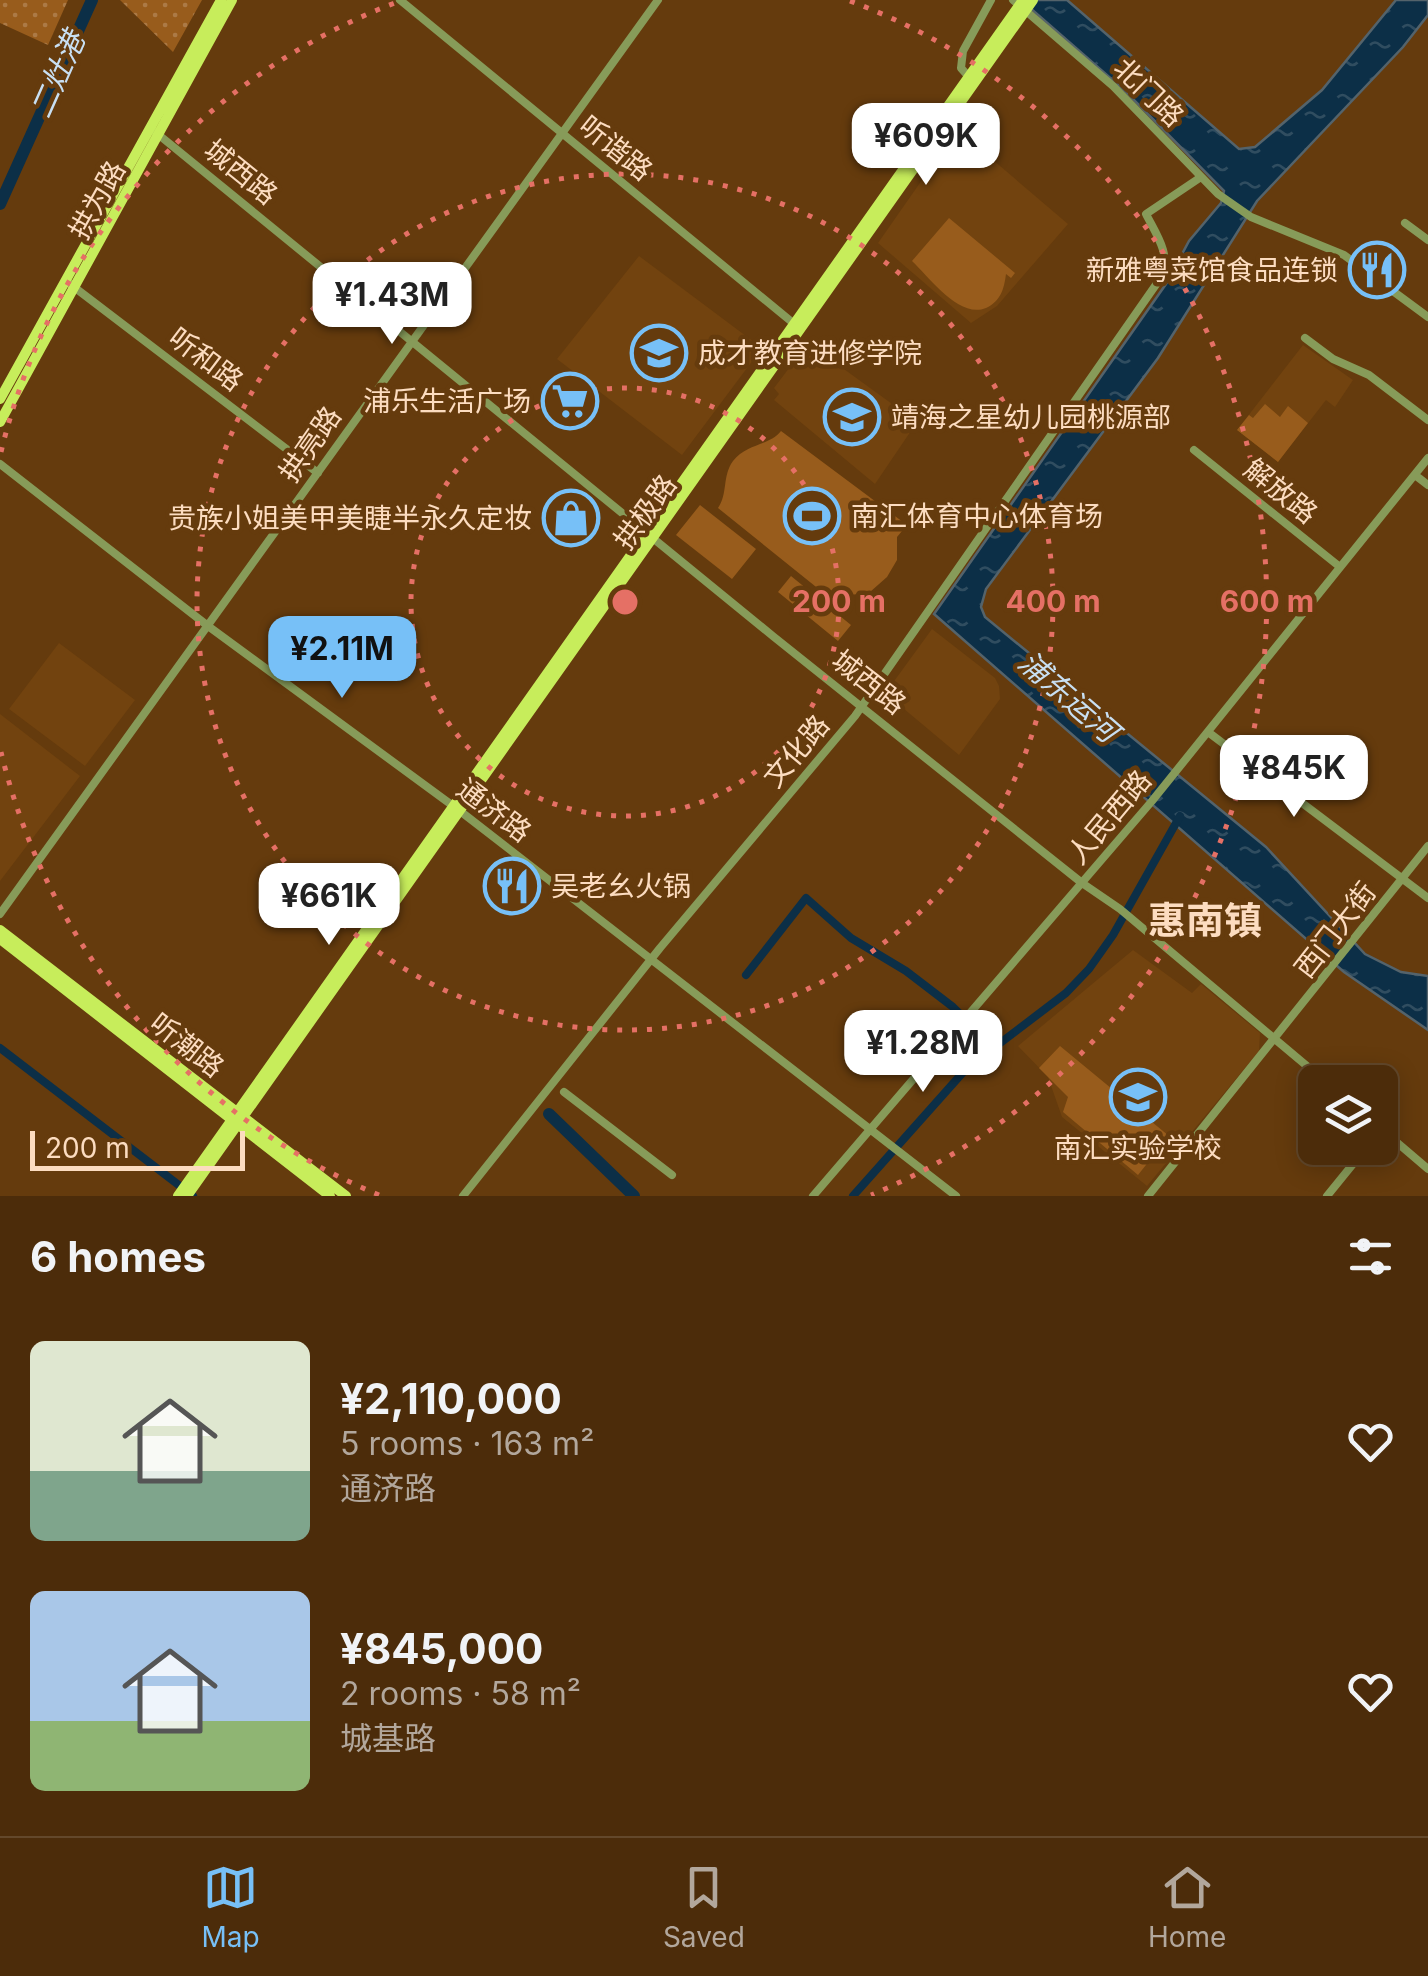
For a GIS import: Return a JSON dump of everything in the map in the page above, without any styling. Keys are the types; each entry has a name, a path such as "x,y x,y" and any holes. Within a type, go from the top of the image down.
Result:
{"main road":[{"name":"拱为路","path":"155,131 221,0"},
{"name":"拱为路","path":"0,422 70,284 232,0"},
{"name":"拱极路","path":"178,1196 238,1118 798,327 1014,20 1023,0"},
{"name":"拱极路","path":"798,327 969,77 1034,0"},
{"name":"拱为路","path":"0,398 70,284"},
{"name":"听潮路","path":"0,930 330,1196"},
{"name":"听潮路","path":"0,939 346,1196"},
{"name":"拱极路","path":"188,1196 193,1181"}],"street":[{"name":"听谐路","path":"400,0 798,327"},
{"name":"拱亮路","path":"0,914 658,0"},
{"path":"969,77 961,68 960,59 991,0"},
{"name":"北门路","path":"1013,0 1113,86 1218,194 1251,217 1341,253 1428,317"},
{"name":"城西路","path":"155,131 862,706 1082,883 1124,912 1306,1065"},
{"name":"文化路","path":"464,1196 651,960 862,706 1162,276 1164,253 1146,214 1201,177"},
{"path":"1405,224 1428,240"},
{"name":"听和路","path":"70,284 318,473"},
{"path":"1305,338 1333,358 1370,374 1428,420"},
{"name":"解放路","path":"1194,450 1340,567"},
{"name":"人民西路","path":"813,1196 1180,767 1428,458"},
{"name":"通济路","path":"0,464 208,626 456,809 956,1196"},
{"path":"1414,474 1428,485"},
{"path":"1208,732 1428,898"},
{"name":"西门大街","path":"1148,1196 1428,846"},
{"path":"564,1092 672,1175"},
{"path":"1398,1144 1428,1168"},
{"path":"1327,1196 1352,1165"}],"shaded area":[{"path":"0,0 68,0 48,45 0,23"},
{"path":"120,0 202,0 173,52"},
{"path":"952,137 962,143 966,137 1068,224 997,306 971,323 878,243"},
{"path":"949,218 1015,273 1011,278 1006,274 1001,294 986,308 976,310 955,302 912,261"},
{"name":"成才教育进修学院","path":"639,256 762,348 682,455 557,359"},
{"name":"靖海之星幼儿园桃源部","path":"808,343 917,422 875,484 774,400 779,394 774,388"},
{"path":"1303,345 1353,380 1335,407 1326,400 1278,462 1237,430"},
{"path":"1265,404 1280,417 1288,406 1308,423 1278,462 1237,430"},
{"name":"南汇体育中心体育场","path":"781,431 907,525 897,537 897,560 887,577 870,592 851,595 841,607 718,508 733,461"},
{"path":"700,505 756,549 732,579 676,535"},
{"path":"791,576 851,625 838,641 778,592"},
{"path":"932,629 995,678 999,686 1000,699 959,755 891,698 892,684"},
{"path":"59,643 135,700 85,766 9,709"},
{"path":"0,714 80,776 0,881"},
{"name":"南汇实验学校","path":"1133,950 1192,993 1201,984 1260,1033 1259,1051 1147,1186 1062,1117 1048,1077 1018,1046"},
{"path":"1060,1046 1169,1136 1138,1175 1063,1112 1068,1097 1039,1068"}],"water":[{"name":"浦东运河","path":"1021,0 1067,0 1239,149 1255,147 1322,90 1396,0 1428,0 1428,15 1403,47 1257,201 1158,358 986,589 981,607 985,617 1266,847 1365,954 1401,972 1428,976 1428,1030 1344,972 934,614 1166,284 1189,241 1221,203 1224,191 1124,90"}],"waterway":[{"name":"二灶港","path":"0,204 92,0"},
{"path":"853,1196 966,1069 1066,993 1089,969 1113,935 1180,816"},
{"path":"746,975 806,898 851,938 906,971 953,1007 994,1047"},
{"path":"0,1048 193,1196"},
{"path":"549,1114 634,1196"}],"place":[{"name":"新雅粤菜馆食品连锁","path":"1377,270"},
{"name":"成才教育进修学院","path":"659,353"},
{"name":"浦乐生活广场","path":"570,401"},
{"name":"靖海之星幼儿园桃源部","path":"852,417"},
{"name":"南汇体育中心体育场","path":"812,516"},
{"name":"贵族小姐美甲美睫半永久定妆","path":"571,518"},
{"name":"吴老幺火锅","path":"512,886"},
{"name":"南汇实验学校","path":"1138,1097"}],"district":[{"name":"惠南镇","path":"1205,921"}]}
